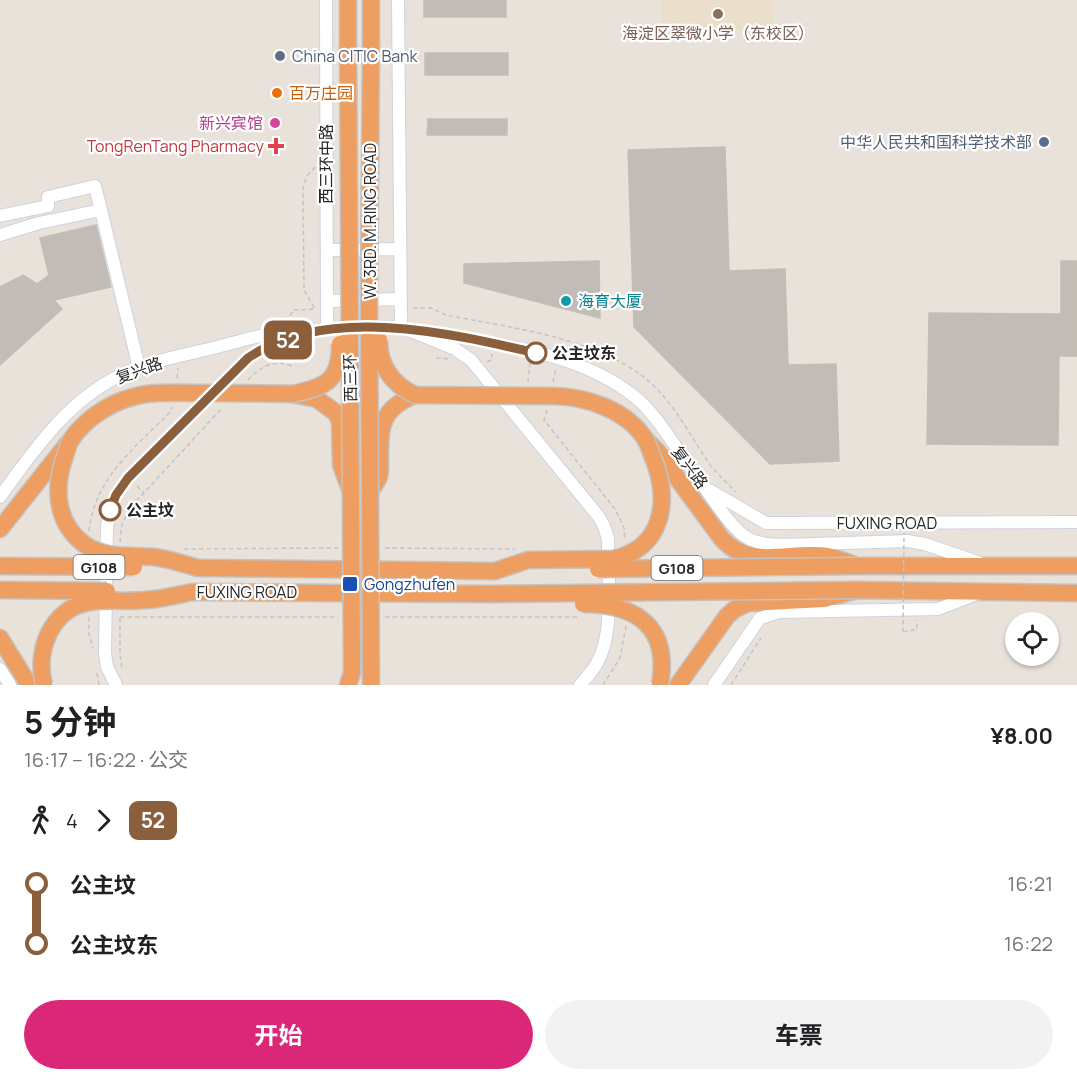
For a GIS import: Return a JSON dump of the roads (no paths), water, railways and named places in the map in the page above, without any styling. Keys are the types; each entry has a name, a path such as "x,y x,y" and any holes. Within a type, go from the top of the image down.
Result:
{"highway":[{"name":"西三环","path":"348,0 350,681"},
{"name":"W. 3RD. M.RING ROAD","path":"371,0 369,302 374,681"},
{"path":"369,302 378,316 379,350 384,366 391,379 402,389 415,395"},
{"path":"292,394 320,387 338,368 340,319 350,303"},
{"path":"0,529 93,417 112,405 132,397 164,393 292,394 317,399 336,413 340,421 341,465 351,494"},
{"path":"370,491 380,477 380,428 392,408 402,400 415,395 575,397 607,408 630,423 658,452 722,539 742,555 826,556 858,566"},
{"path":"495,571 528,560 613,559 640,547 656,525 663,500 659,476 645,439"},
{"path":"70,442 60,471 58,491 61,512 74,536 82,543 114,556 156,557 198,568"},
{"name":"G108","path":"0,566 198,568"},
{"name":"G108","path":"495,571 858,566 1077,566"},
{"name":"FUXING ROAD","path":"198,568 495,571"},
{"name":"FUXING ROAD","path":"0,590 494,594"},
{"path":"678,685 727,616 742,605 824,599 857,591"},
{"name":"G108","path":"494,594 857,591 1077,593"},
{"path":"44,685 40,659 43,645 54,624 72,608 92,601 146,600 192,592"},
{"path":"494,594 526,604 599,604 628,610 650,628 655,637 663,658 660,685"},
{"path":"0,638 29,685"}],"street":[{"name":"西三环中路","path":"326,0 327,328"},
{"path":"398,0 401,327 455,349 471,360 561,469 604,526 608,539 606,640 600,659 579,685"},
{"path":"0,216 48,206 48,197 95,186 139,368"},
{"path":"0,235 39,223 101,210"},
{"path":"327,250 400,249"},
{"path":"327,301 401,299"},
{"name":"复兴路","path":"0,497 70,410 106,382 139,368 290,329 401,327 559,359 606,378 635,397 646,408 707,488 730,523 739,533 759,543 907,541 945,550 986,566"},
{"path":"116,685 106,667 105,653 106,535 116,495 128,478 248,358 277,343 327,328"},
{"name":"FUXING ROAD","path":"707,488 766,523 1077,522"},
{"path":"714,685 760,618 779,612 938,609 982,592"},
{"path":"0,669 10,685"}],"place":[{"name":"海淀区翠微小学（东校区）","path":"718,14"},
{"name":"China CITIC Bank","path":"280,56"},
{"name":"百万庄园","path":"277,93"},
{"name":"新兴宾馆","path":"275,123"},
{"name":"中华人民共和国科学技术部","path":"1044,142"},
{"name":"TongRenTang Pharmacy","path":"276,146"},
{"name":"海育大厦","path":"566,301"},
{"name":"公主坟东","path":"536,353"},
{"name":"公主坟","path":"110,510"},
{"name":"Gongzhufen","path":"350,584"}]}
